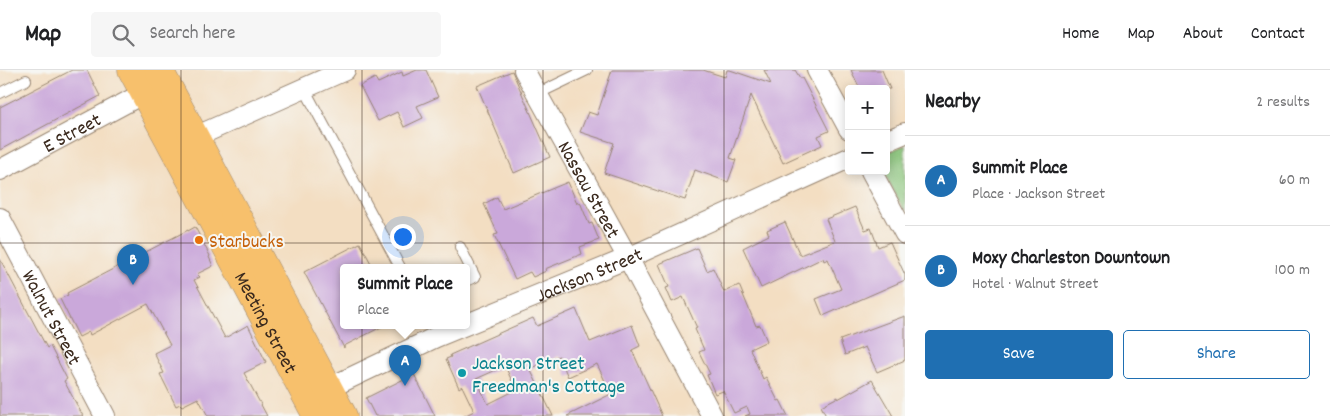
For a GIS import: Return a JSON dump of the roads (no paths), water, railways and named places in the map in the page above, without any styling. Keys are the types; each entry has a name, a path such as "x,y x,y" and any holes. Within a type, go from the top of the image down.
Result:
{"main road":[{"name":"Meeting Street","path":"159,70 343,416"},
{"name":"Meeting Street","path":"138,81 317,416"}],"street":[{"path":"195,137 346,70"},
{"name":"Nassau Street","path":"524,70 628,258 710,415"},
{"path":"818,70 845,121"},
{"name":"E Street","path":"0,170 138,81"},
{"path":"890,140 905,133"},
{"name":"Jackson Street","path":"470,317 628,258 845,160"},
{"path":"873,175 905,234"},
{"name":"Walnut Street","path":"0,218 105,416"},
{"name":"Jackson Street","path":"329,388 433,331"}],"lane":[{"path":"537,94 587,70"},
{"path":"0,93 26,80"},
{"path":"304,88 398,264"},
{"path":"460,247 468,264"},
{"path":"470,268 474,277 470,279"}],"place":[{"name":"Starbucks","path":"199,240"},
{"name":"Moxy Charleston Downtown","path":"133,285"},
{"name":"Jackson Street Freedman's Cottage","path":"462,373"},
{"name":"Summit Place","path":"405,386"}]}
